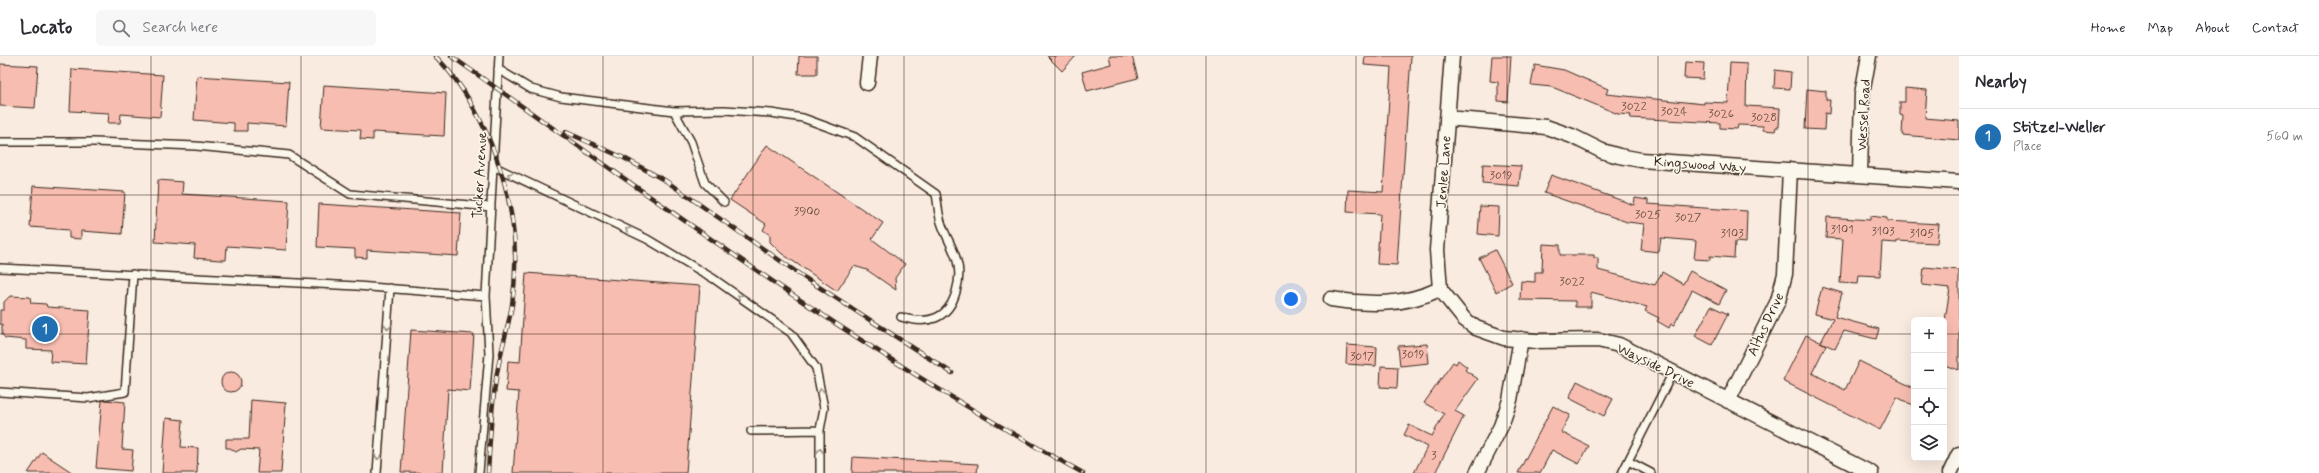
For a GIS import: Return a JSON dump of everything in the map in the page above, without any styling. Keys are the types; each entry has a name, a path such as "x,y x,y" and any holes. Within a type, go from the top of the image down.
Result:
{"street":[{"path":"867,83 870,56"},
{"name":"Jenlee Lane","path":"1440,289 1437,250 1452,56"},
{"name":"Wessel Road","path":"1860,175 1862,94 1869,56"},
{"name":"Kingswood Way","path":"1447,118 1546,127 1560,131 1619,156 1959,182"},
{"name":"Altus Drive","path":"1728,401 1778,301 1785,274 1790,170"},
{"path":"1331,300 1374,304 1392,303 1422,297 1440,289"},
{"name":"Wayside Drive","path":"1440,289 1460,315 1476,328 1497,336 1521,339 1598,340 1619,345 1871,473"},
{"path":"1477,473 1501,426 1510,400 1521,339"},
{"path":"1950,473 1959,454"}],"lane":[{"name":"Tucker Avenue","path":"479,473 489,354 486,296 499,56"},
{"path":"498,69 531,89 543,93 674,111 724,110 771,113 803,118 855,137 936,194 941,222 958,262 957,288 954,300 946,312 932,320 917,322 901,317"},
{"path":"674,111 690,142 705,183 724,202"},
{"path":"0,142 94,142 196,146 289,155 350,194 491,207"},
{"path":"493,166 647,239 714,279 791,333 816,368 824,408 820,430 820,473"},
{"path":"0,268 390,288 486,296"},
{"path":"0,392 88,398 125,392 133,274"},
{"path":"377,473 390,288"},
{"path":"1622,473 1673,372"},
{"path":"751,431 820,430"},
{"path":"1628,461 1651,473"}],"building":[{"path":"799,56 817,56 817,74 798,74"},
{"path":"1047,56 1076,56 1062,71"},
{"path":"1109,56 1132,56 1138,78 1087,91 1082,72 1111,64"},
{"path":"1365,56 1411,56 1397,265 1377,264 1380,214 1347,212 1348,190 1383,192 1391,67 1364,65"},
{"path":"1492,56 1511,56 1508,102 1498,101 1498,82 1490,81"},
{"path":"1685,62 1704,63 1703,79 1684,78"},
{"path":"1730,63 1747,64 1746,106 1780,108 1779,127 1776,127 1775,131 1763,130 1763,126 1738,125 1737,129 1720,128 1720,123 1630,118 1631,115 1618,114 1552,87 1531,85 1535,65 1564,70 1608,89 1606,94 1704,104 1704,102 1728,103"},
{"path":"0,64 38,66 35,108 0,106"},
{"path":"72,69 163,75 160,117 121,114 120,123 108,123 109,113 70,111"},
{"path":"1775,70 1791,72 1790,89 1774,88"},
{"path":"197,76 289,82 286,126 247,123 247,131 234,131 234,123 194,120"},
{"path":"324,85 446,93 444,136 373,132 373,140 360,139 361,130 321,128"},
{"path":"1905,88 1927,90 1925,118 1959,121 1959,140 1902,135 1903,116 1900,115 1900,102 1905,102"},
{"path":"1807,89 1826,91 1826,100 1830,100 1829,114 1825,113 1824,130 1805,129"},
{"path":"767,145 883,223 872,239 905,264 895,278 896,290 867,270 854,266 837,291 781,253 770,242 770,235 763,230 766,224 730,200"},
{"path":"1483,164 1521,166 1519,186 1482,183"},
{"path":"1551,175 1634,205 1635,198 1648,200 1648,204 1747,211 1746,243 1735,242 1734,258 1710,256 1710,260 1694,259 1696,241 1661,238 1659,252 1641,250 1644,224 1627,222 1544,193"},
{"path":"158,180 183,182 182,194 289,201 286,250 227,246 226,260 220,260 194,258 195,245 155,242"},
{"path":"33,186 125,192 122,234 81,231 81,239 69,238 69,230 30,227"},
{"path":"319,204 461,213 458,256 367,250 367,258 355,257 355,249 317,247"},
{"path":"1480,206 1499,207 1498,236 1478,234"},
{"path":"1870,216 1887,218 1887,221 1939,224 1937,243 1897,241 1897,243 1882,242 1880,276 1859,275 1858,284 1840,283 1843,239 1826,238 1827,217 1870,220"},
{"path":"1543,244 1560,245 1560,255 1594,255 1594,258 1598,258 1598,270 1655,285 1662,272 1683,284 1690,271 1726,290 1719,304 1692,290 1674,325 1671,324 1669,328 1657,321 1659,318 1645,311 1647,307 1591,292 1591,307 1575,307 1575,301 1520,300 1521,281 1535,282 1535,272 1542,272"},
{"path":"1495,250 1512,283 1496,292 1479,258"},
{"path":"1924,267 1959,270 1959,370 1947,366 1947,317 1946,317 1950,288 1922,285"},
{"path":"526,273 700,286 686,473 513,473 519,392 506,391 508,361 520,362"},
{"path":"1822,287 1842,293 1835,317 1879,329 1876,339 1844,331 1835,349 1821,342 1833,319 1815,314"},
{"path":"10,296 30,297 31,303 46,304 47,307 90,310 86,364 50,362 51,350 26,349 26,340 5,338 2,334 2,324 0,324 0,310 4,310 4,302"},
{"path":"1711,306 1728,314 1712,345 1695,336"},
{"path":"411,330 474,334 470,391 448,389 443,473 401,472"},
{"path":"1806,335 1826,345 1812,373 1845,390 1859,361 1911,387 1911,404 1897,397 1880,430 1783,381"},
{"path":"1427,344 1429,363 1400,366 1398,346"},
{"path":"1347,345 1377,347 1376,366 1346,364"},
{"path":"1458,360 1467,367 1465,370 1478,379 1455,411 1464,416 1435,473 1414,473 1427,447 1404,435 1409,425 1432,436 1444,414 1424,403 1453,362 1456,364"},
{"path":"1381,366 1398,367 1397,388 1380,387"},
{"path":"231,372 238,375 241,382 238,389 231,392 224,389 221,382 224,375"},
{"path":"1577,381 1613,399 1604,416 1569,398"},
{"path":"251,400 286,403 281,473 257,473 259,450 241,449 236,452 230,448 226,448 226,439 249,439"},
{"path":"102,401 125,402 122,449 133,450 131,471 96,468"},
{"path":"1553,406 1570,415 1561,432 1589,446 1579,464 1552,450 1540,473 1518,473"},
{"path":"166,418 183,420 181,447 198,448 197,473 162,473"},
{"path":"42,452 49,457 73,473 28,473"},
{"path":"853,457 978,464 977,473 852,473"}],"railway":[{"path":"435,56 458,83 487,134 502,175 512,218 515,261 512,305 493,398 488,473"},
{"path":"451,56 761,274 920,377 1083,473"},
{"path":"566,132 624,158 666,181 805,278 952,373"}],"place":[{"name":"Stitzel-Weller","path":"45,329"}]}
